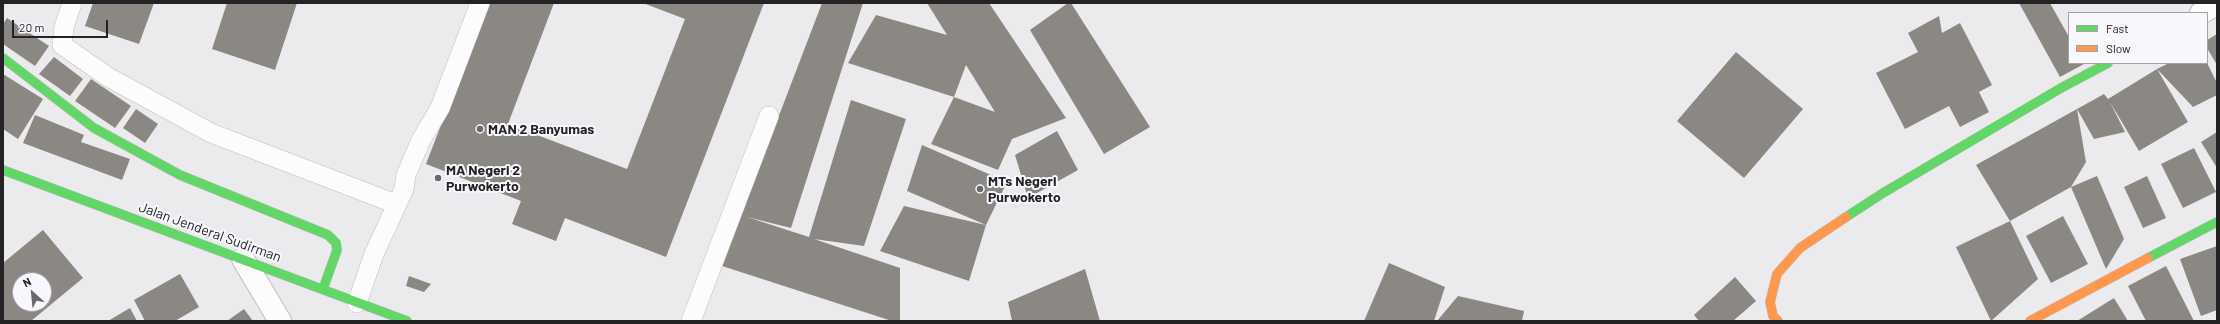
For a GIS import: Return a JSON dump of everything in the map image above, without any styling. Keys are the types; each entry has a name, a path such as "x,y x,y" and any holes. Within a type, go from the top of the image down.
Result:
{"street":[{"path":"2203,12 2217,4"},
{"path":"3,58 94,128 180,175 328,235 336,243 337,250 323,289"},
{"path":"1778,321 1773,316 1770,302 1776,274 1800,248 1883,193 2061,88 2106,64"},
{"name":"Jalan Jenderal Sudirman","path":"3,170 407,321"},
{"path":"2030,321 2217,222"},
{"path":"243,259 280,321"}],"lane":[{"path":"72,3 64,27 62,45 108,77 211,133 396,204"},
{"path":"358,302 374,254 404,189 406,174 421,140 440,108 480,3"},
{"path":"691,321 769,116"}],"building":[{"path":"93,3 154,3 139,44 85,26"},
{"path":"227,3 297,3 275,70 212,49"},
{"name":"MAN 2 Banyumas","path":"488,3 554,3 508,124 627,169 685,19 643,3 764,3 666,257 565,218 556,241 512,224 521,201 426,164"},
{"path":"822,3 863,3 791,228 747,217 809,237 851,100 906,119 864,246 814,239 900,268 900,321 892,321 719,265 741,215"},
{"path":"927,3 989,3 1066,118 1012,139 998,170 931,144 954,97 848,63 876,15 947,35","holes":["966,65 995,112 954,97"]},
{"path":"1068,3 1071,3 1150,127 1104,154 1030,30"},
{"path":"2019,3 2050,3 2068,35 2068,64 2084,64 2060,77"},
{"path":"1939,16 1942,33 1960,23 1992,85 1979,92 1989,112 1960,127 1949,106 1905,129 1876,73 1918,52 1908,33"},
{"path":"7,18 49,46 35,66 3,44 3,24"},
{"path":"2217,34 2217,65 2208,50 2208,39"},
{"path":"1736,52 1803,109 1744,178 1677,121"},
{"path":"54,57 83,79 70,96 39,74"},
{"path":"2167,64 2208,64 2217,83 2217,95 2193,107 2157,69"},
{"path":"2157,69 2188,122 2139,151 2110,102 2125,132 2094,139 2077,109 2104,94 2108,99"},
{"path":"3,74 43,99 18,139 3,129"},
{"path":"91,79 131,106 115,128 75,101"},
{"path":"136,109 158,124 145,143 123,128"},
{"path":"2077,109 2086,162 2071,187 2010,221 1976,165"},
{"path":"35,115 84,135 81,142 130,159 122,180 23,143"},
{"path":"1057,131 1078,170 1028,198 1015,155"},
{"path":"2217,132 2217,168 2201,142"},
{"path":"922,145 1007,182 986,225 907,191"},
{"path":"2194,148 2216,192 2183,208 2161,164"},
{"path":"2097,176 2124,239 2106,269 2071,187"},
{"path":"2147,176 2166,218 2143,228 2124,187"},
{"path":"904,206 986,225 969,281 880,251"},
{"path":"2063,216 2088,264 2051,283 2026,236"},
{"path":"2010,221 2038,279 1991,321 1956,247"},
{"path":"43,230 83,278 52,304 52,272 12,272 12,312 42,312 31,321 3,321 3,263"},
{"path":"2217,246 2217,310 2201,316 2180,259"},
{"path":"1389,263 1445,287 1434,321 1364,321"},
{"path":"2166,266 2194,321 2146,321 2128,286"},
{"path":"1085,269 1100,321 1012,321 1008,302"},
{"path":"180,274 199,307 175,321 145,321 134,300"},
{"path":"409,276 431,284 424,292 406,286"},
{"path":"1735,277 1756,301 1733,321 1699,321 1694,315"},
{"path":"1458,296 1524,311 1522,321 1437,321"},
{"path":"2114,298 2128,321 2077,321"},
{"path":"130,308 137,321 108,321"},
{"path":"244,309 253,321 227,321"}],"traffic: fast":[{"path":"3,58 94,128 180,175 328,235 336,243 337,250 323,289"},
{"path":"1846,217 1883,193 2061,88 2106,64"},
{"path":"3,170 407,321"},
{"path":"2148,258 2217,222"}],"traffic: slow":[{"path":"1778,321 1773,316 1770,302 1777,274 1800,248 1846,217"},
{"path":"2030,321 2148,258"}],"place":[{"name":"MAN 2 Banyumas","path":"480,129"},
{"name":"MA Negeri 2 Purwokerto","path":"438,178"},
{"name":"MTs Negeri Purwokerto","path":"980,189"}]}
